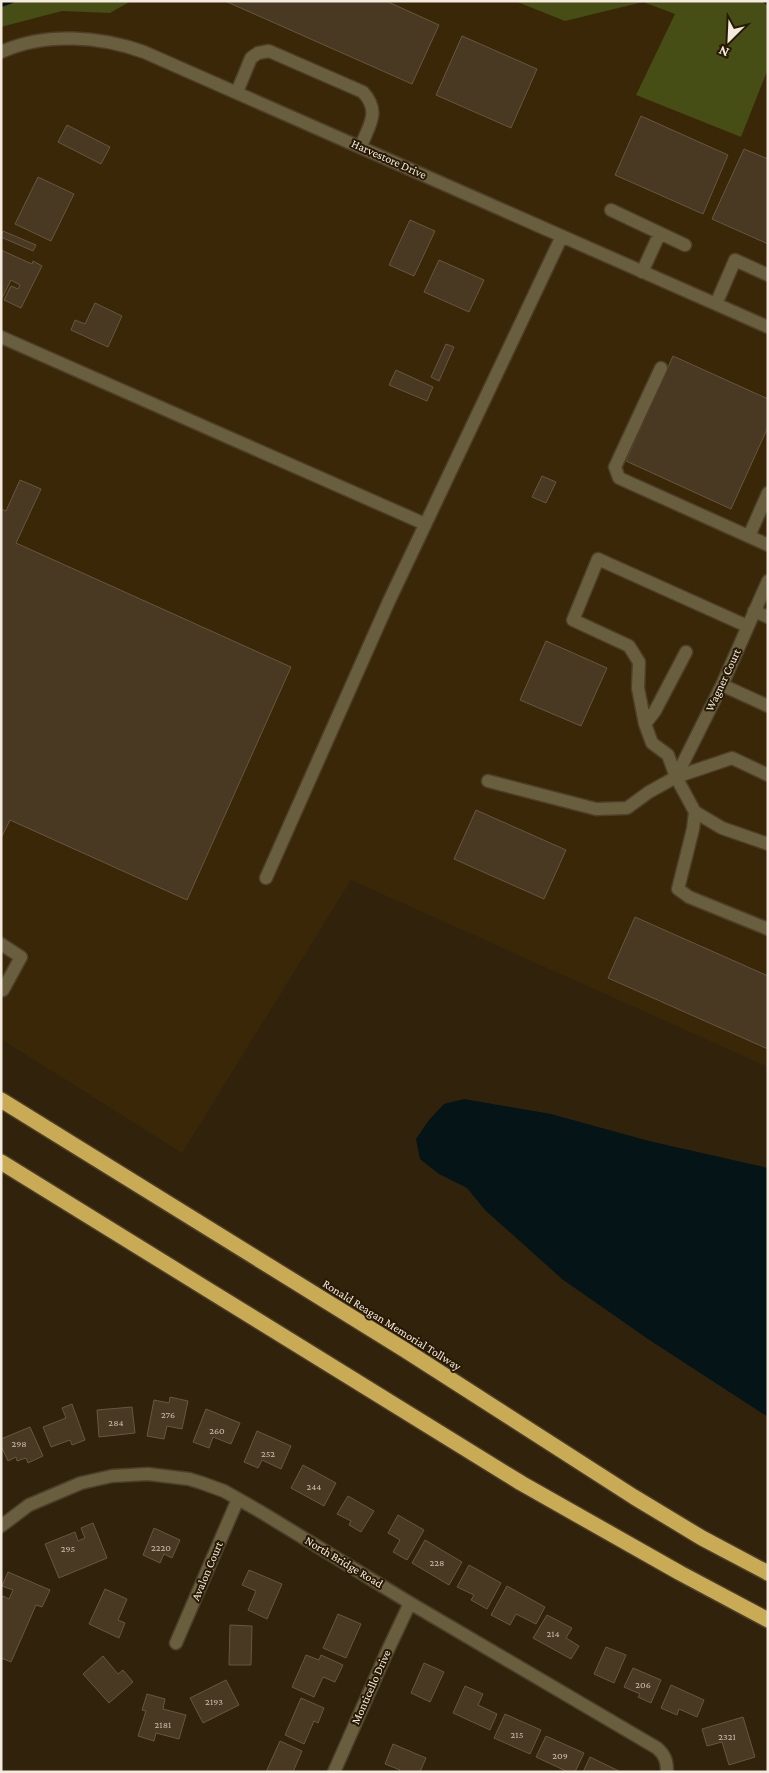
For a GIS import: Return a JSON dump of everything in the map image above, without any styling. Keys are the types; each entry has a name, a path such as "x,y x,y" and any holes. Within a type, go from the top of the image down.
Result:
{"highway":[{"name":"Ronald Reagan Memorial Tollway","path":"1,1100 396,1345 643,1502 702,1538 768,1573"},
{"path":"1,1162 521,1483 680,1573 768,1620"}],"street":[{"name":"Harvestore Drive","path":"1,52 33,42 79,39 103,41 144,52 768,327"},
{"path":"237,92 251,58 258,53 269,51 363,92 371,101 374,113 361,146"},
{"path":"611,210 684,245"},
{"path":"642,272 660,233"},
{"path":"266,878 389,601 562,236"},
{"path":"716,304 735,260 768,275"},
{"path":"1,337 425,524"},
{"path":"661,368 615,467 619,478 768,545"},
{"path":"749,536 768,493"},
{"path":"747,626 598,559 573,620 629,646 639,662 638,688 645,724 652,743 668,754 676,777 695,812 722,828 768,844"},
{"name":"Wagner Court","path":"676,777 722,685 768,581"},
{"path":"754,611 768,617"},
{"path":"645,724 655,711 686,652"},
{"path":"722,685 768,706"},
{"path":"488,781 596,809 627,808 649,792 676,777 732,758 768,775"},
{"path":"695,812 693,829 678,889 689,897 768,929"},
{"path":"1,944 21,957 3,990 1,989"},
{"name":"North Bridge Road","path":"2,1524 29,1505 56,1492 81,1483 112,1476 148,1474 189,1479 224,1491 657,1748 664,1756 667,1772"},
{"name":"Avalon Court","path":"176,1643 238,1499"},
{"name":"Monticello Drive","path":"334,1772 410,1603"}],"shaded area":[{"path":"1,1 768,1 768,1067 351,880 182,1153 1,1039"},
{"path":"464,1099 551,1114 649,1141 768,1168 768,1417 648,1339 562,1279 485,1210 467,1188 439,1174 420,1159 416,1139 429,1120 444,1104"}],"green space":[{"path":"1,1 131,1 110,13 62,11 1,27"},
{"path":"515,1 768,1 768,69 741,137 636,95 675,14 643,2 565,21"}],"building":[{"path":"225,1 386,1 439,25 412,84"},
{"path":"462,36 537,69 511,128 436,95"},
{"path":"641,116 728,155 703,214 615,175"},
{"path":"67,125 110,147 101,164 58,142"},
{"path":"744,149 768,159 768,244 712,219"},
{"path":"38,177 74,194 51,241 15,224"},
{"path":"410,220 435,231 414,276 389,265"},
{"path":"3,231 36,245 33,251 1,237"},
{"path":"1,250 32,264 33,261 42,266 21,308 4,300 11,286 18,289 20,285 11,280 1,300"},
{"path":"439,260 484,280 469,312 424,292"},
{"path":"95,303 122,316 108,347 71,330 75,320 85,324"},
{"path":"446,344 454,347 439,381 431,377"},
{"path":"673,356 768,399 768,427 731,509 626,461"},
{"path":"396,370 433,387 427,401 389,385"},
{"path":"542,476 556,482 546,503 532,497"},
{"path":"20,480 41,489 16,543 291,667 187,900 10,820 1,838 1,509 6,511"},
{"path":"546,641 607,668 581,726 520,700"},
{"path":"476,810 566,850 544,899 454,859"},
{"path":"635,917 768,976 768,1049 608,978"},
{"path":"170,1397 188,1401 182,1429 167,1426 164,1439 147,1436 154,1400 169,1403"},
{"path":"72,1404 85,1440 72,1445 70,1440 51,1447 43,1427 66,1418 62,1408"},
{"path":"132,1407 135,1433 99,1437 97,1410"},
{"path":"206,1409 240,1423 231,1444 213,1437 209,1448 193,1442"},
{"path":"30,1427 43,1456 28,1463 26,1458 17,1461 16,1457 8,1461 1,1446 1,1439"},
{"path":"257,1431 291,1446 281,1469 262,1460 258,1468 244,1462"},
{"path":"303,1465 336,1483 324,1506 291,1488"},
{"path":"348,1496 374,1511 361,1532 349,1525 351,1521 337,1514"},
{"path":"398,1515 424,1530 407,1560 393,1552 400,1540 388,1533"},
{"path":"93,1523 107,1558 59,1578 45,1544 75,1532 78,1541 85,1538 81,1528"},
{"path":"154,1528 180,1540 172,1558 164,1554 160,1563 143,1555"},
{"path":"425,1540 462,1562 449,1585 412,1563"},
{"path":"469,1565 501,1583 487,1609 471,1600 474,1595 457,1587"},
{"path":"249,1570 282,1584 267,1619 248,1610 256,1591 242,1585"},
{"path":"8,1572 50,1590 42,1607 36,1605 11,1662 1,1658 1,1600 3,1596 9,1599 13,1590 2,1586"},
{"path":"507,1586 545,1607 536,1624 516,1614 510,1625 491,1615"},
{"path":"105,1589 127,1599 118,1620 125,1623 119,1638 89,1624"},
{"path":"338,1614 361,1624 346,1658 323,1648"},
{"path":"547,1615 572,1628 566,1638 579,1646 571,1659 533,1638"},
{"path":"230,1625 252,1626 251,1665 229,1665"},
{"path":"606,1647 626,1655 614,1683 594,1674"},
{"path":"306,1655 319,1660 321,1655 343,1665 335,1682 323,1677 314,1697 292,1687"},
{"path":"103,1656 118,1674 123,1670 133,1682 109,1703 83,1674"},
{"path":"424,1663 444,1672 430,1702 411,1693"},
{"path":"633,1668 661,1680 651,1703 638,1697 640,1694 624,1687"},
{"path":"226,1680 239,1705 203,1723 190,1698"},
{"path":"671,1685 704,1700 697,1717 679,1709 677,1715 661,1708"},
{"path":"465,1686 483,1694 478,1705 497,1714 490,1730 453,1713"},
{"path":"147,1694 165,1699 163,1709 186,1715 179,1739 156,1733 154,1741 138,1736 146,1711 142,1710"},
{"path":"301,1698 324,1708 318,1723 314,1721 304,1744 285,1735"},
{"path":"505,1714 541,1730 530,1754 494,1738"},
{"path":"743,1717 755,1757 729,1765 722,1742 707,1746 702,1729"},
{"path":"546,1736 584,1753 575,1772 568,1772 536,1757"},
{"path":"280,1741 302,1751 293,1772 266,1772"},
{"path":"393,1744 426,1758 420,1772 399,1772 400,1770 385,1764"},
{"path":"590,1757 621,1772 583,1772"}],"waterway":[{"path":"1,5 12,1"}]}
